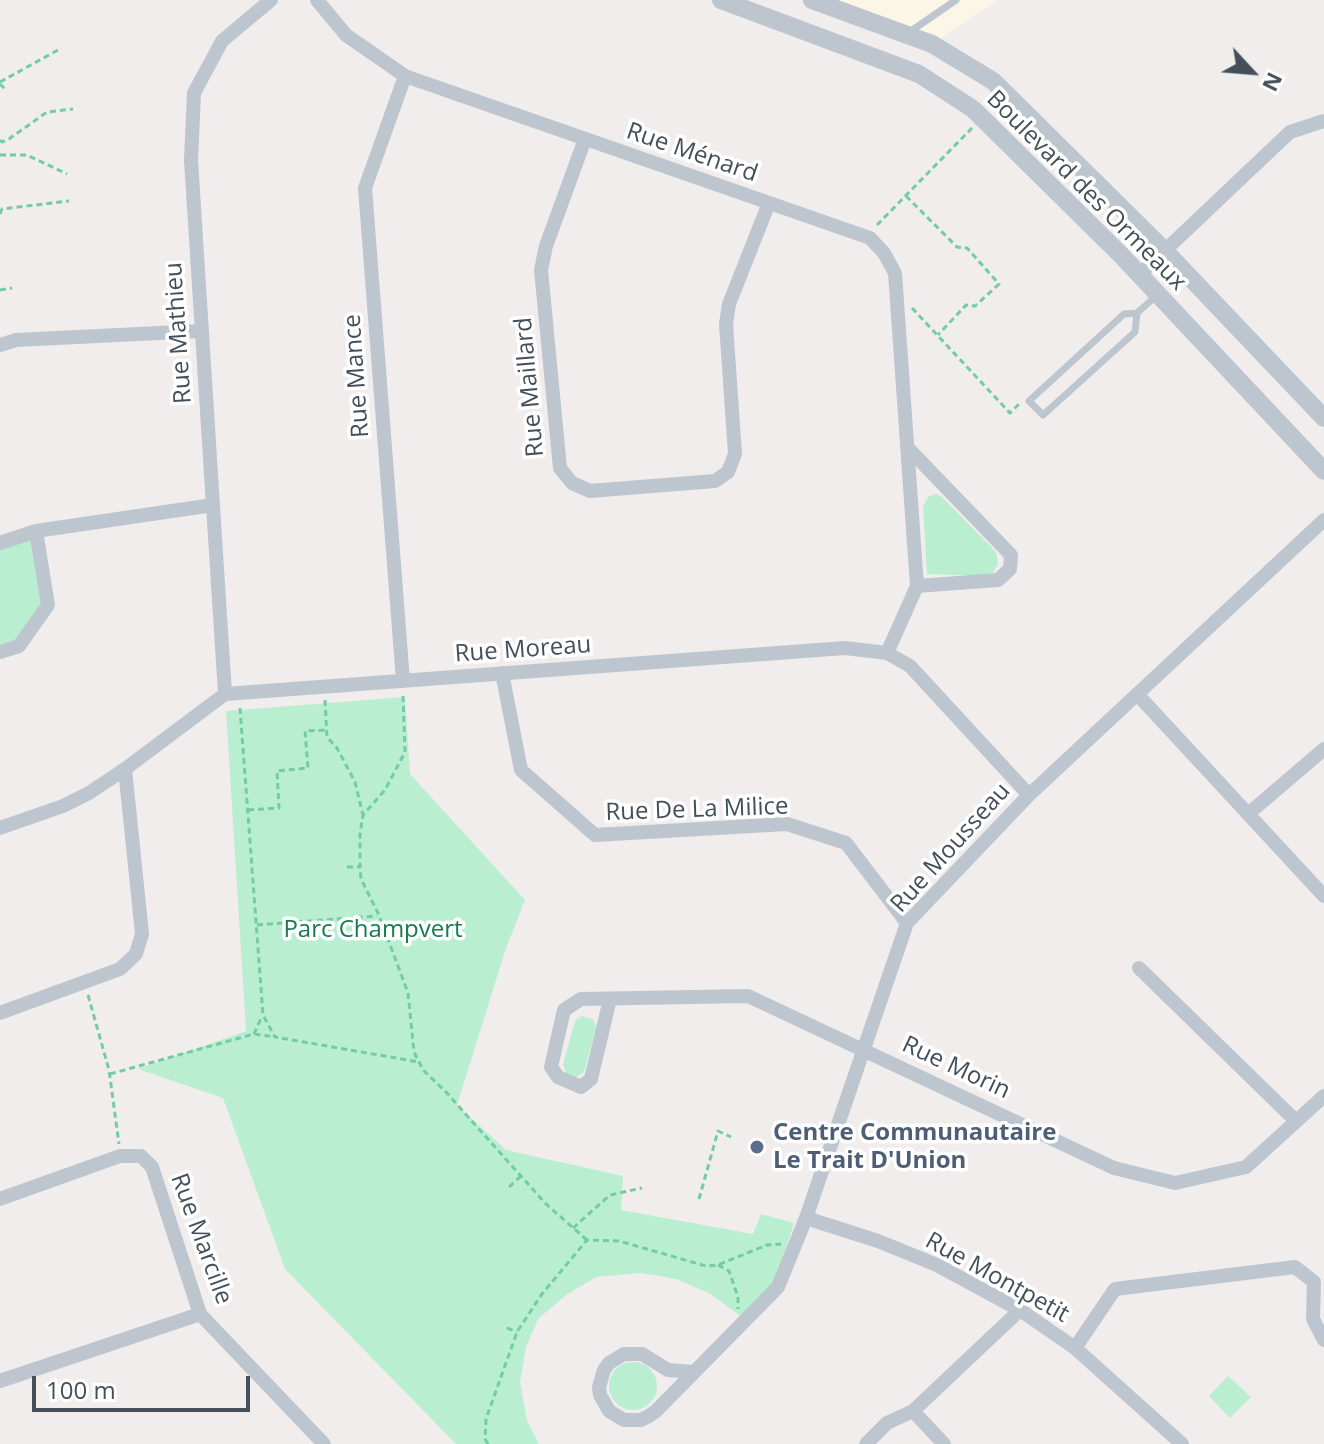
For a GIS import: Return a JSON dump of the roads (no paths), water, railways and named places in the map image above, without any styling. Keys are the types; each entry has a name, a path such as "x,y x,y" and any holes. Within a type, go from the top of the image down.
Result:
{"street":[{"name":"Rue Mathieu","path":"232,693 200,331 191,160 194,93 222,41 271,0"},
{"name":"Rue Ménard","path":"317,0 346,35 405,76 866,237 884,253 895,273 907,447"},
{"name":"Boulevard des Ormeaux","path":"721,0 919,74 973,109 1139,275 1324,471"},
{"name":"Boulevard des Ormeaux","path":"812,0 932,44 993,81 1164,250 1324,418"},
{"name":"Rue Mance","path":"403,681 365,188 405,76"},
{"path":"1139,275 1290,132 1324,121"},
{"name":"Rue Maillard","path":"585,139 546,246 541,270 560,468 572,483 590,491 715,481 728,472 735,454 726,324 729,304 769,203"},
{"path":"0,345 16,340 200,331"},
{"path":"907,447 1011,555 1010,569 998,580 917,586"},
{"path":"887,653 917,586 907,447"},
{"path":"0,543 36,531 213,505"},
{"name":"Rue Mousseau","path":"694,1372 668,1370 642,1354 624,1354 604,1370 600,1378 600,1395 609,1411 624,1420 641,1420 656,1411 778,1287 806,1218 907,923 1029,795 1324,520"},
{"path":"0,652 19,646 48,605 36,531"},
{"name":"Rue Moreau","path":"232,693 845,648 887,653 910,666 1029,795"},
{"name":"Rue De La Milice","path":"502,673 521,770 595,835 787,824 846,843 907,923"},
{"path":"0,828 63,806 89,793 232,693"},
{"path":"1137,694 1324,896"},
{"path":"1248,814 1324,749"},
{"path":"0,1013 120,969 136,954 142,934 125,769"},
{"path":"1139,968 1296,1121"},
{"name":"Rue Morin","path":"610,999 591,1079 581,1087 558,1077 551,1067 564,1010 581,999 748,996 1114,1168 1175,1183 1246,1167 1324,1096"},
{"name":"Rue Marcille","path":"0,1199 120,1156 141,1156 152,1167 200,1314 324,1444"},
{"name":"Rue Montpetit","path":"806,1218 878,1241 937,1265 1020,1310 1075,1348 1182,1444"},
{"path":"1075,1348 1115,1289 1295,1267 1314,1282 1313,1319 1324,1340"},
{"path":"866,1444 887,1423 913,1411 1020,1310"},
{"path":"0,1381 200,1314"},
{"path":"913,1411 944,1444"}],"lane":[{"path":"906,34 956,0"},
{"path":"1137,313 1135,332 1043,415 1029,401 1124,314 1137,313 1157,295"}],"place":[{"name":"Centre Communautaire Le Trait D'Union","path":"757,1147"}],"park label":[{"name":"Parc Champvert","path":"373,930"}]}
